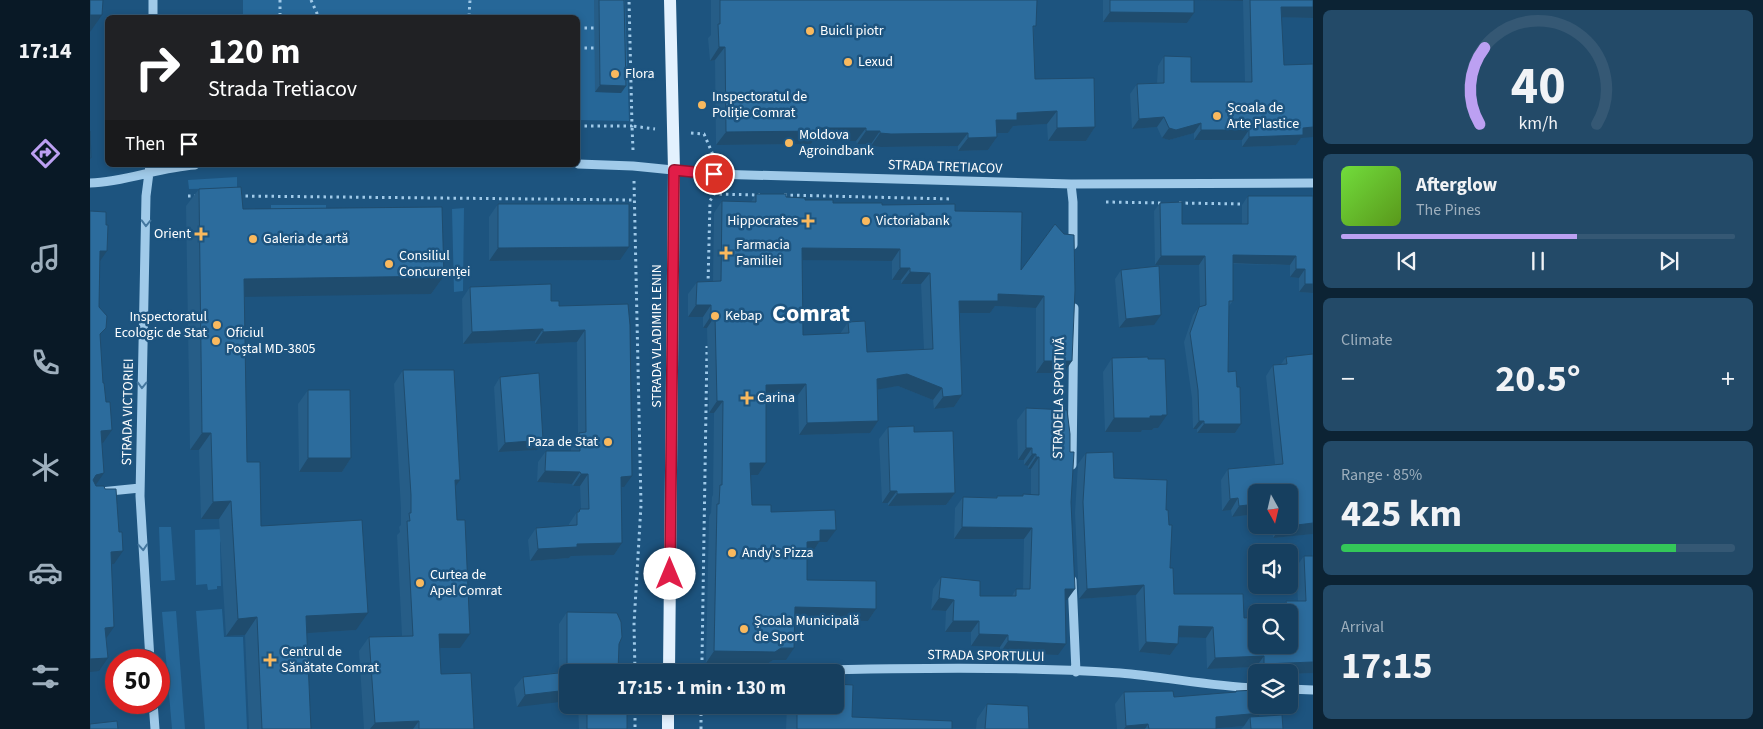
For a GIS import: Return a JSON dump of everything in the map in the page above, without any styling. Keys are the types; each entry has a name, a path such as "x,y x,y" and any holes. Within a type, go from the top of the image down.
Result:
{"main road":[{"name":"STRADA VLADIMIR LENIN","path":"669,664 674,170 670,0"},
{"path":"668,714 668,729"}],"street":[{"path":"153,0 153,15"},
{"name":"STRADA TRETIACOV","path":"580,164 633,166 714,174 1071,184 1313,183"},
{"path":"90,183 102,182 150,170 174,167"},
{"name":"STRADA VICTORIEI","path":"149,649 140,488 146,196 150,170"},
{"path":"1071,184 1074,259"},
{"name":"STRADELA SPORTIVĂ","path":"1071,478 1074,297"},
{"path":"90,493 140,488"},
{"path":"1071,568 1076,672"},
{"name":"STRADA SPORTULUI","path":"844,670 962,668 1076,672 1121,674 1248,688"},
{"path":"1298,689 1313,690"},
{"path":"154,714 155,729"}],"path":[{"path":"280,0 280,15"},
{"path":"311,0 318,15"},
{"path":"469,15 470,0"},
{"path":"580,126 632,126 629,0"},
{"path":"624,27 630,27"},
{"path":"580,28 594,28"},
{"path":"580,48 595,48"},
{"path":"625,48 631,48"},
{"path":"708,293 710,201 714,194"},
{"path":"188,196 198,196"},
{"path":"238,196 634,200 641,505 634,624 635,664"},
{"path":"702,663 707,341"},
{"path":"635,714 635,729"},
{"path":"701,714 701,729"}],"shaded area":[{"path":"243,0 625,0 629,121 580,120 580,15 243,15"},
{"path":"237,177 237,188 189,189 188,180"},
{"path":"271,205 326,205 326,224 271,225"},
{"path":"464,208 463,291 454,292 452,209"},
{"path":"159,527 171,527 175,580 161,581"},
{"path":"226,529 220,543 221,586 217,586 217,589 208,590 207,584 196,585 195,530"},
{"path":"222,609 224,637 243,637 247,729 205,729 196,611"},
{"path":"176,611 185,729 172,729 170,649 165,649 162,612"}],"building":[{"path":"90,0 103,0 102,15 90,15"},
{"path":"599,0 624,0 626,86 600,85"},
{"path":"720,0 1037,0 1036,26 1033,26 1035,79 1094,78 1095,127 1057,128 1057,111 1017,113 1017,120 996,120 997,137 968,138 968,133 891,134 880,133 880,131 866,131 866,128 821,128 821,131 726,132 725,47 719,47"},
{"path":"1110,0 1194,0 1194,13 1110,12"},
{"path":"1250,0 1313,0 1313,7 1281,7 1284,65 1313,64 1313,127 1303,128 1303,135 1249,137 1249,130 1201,130 1201,123 1176,130 1169,128 1164,117 1139,119 1137,84 1164,83 1164,56 1191,57 1191,82 1252,82"},
{"path":"241,187 243,209 442,207 444,276 244,279 247,462 260,462 261,526 362,520 368,613 306,616 311,729 262,729 257,617 238,619 231,501 213,502 211,433 202,433 199,189"},
{"path":"756,194 786,194 786,197 805,198 805,200 833,200 833,203 882,203 882,205 955,204 955,211 1022,212 1021,270 1055,224 1064,234 1074,235 1075,290 1072,361 1044,361 1044,296 998,294 998,301 959,301 962,395 943,397 942,388 907,374 877,379 878,421 807,423 806,384 766,385 766,463 750,463 752,505 771,505 771,512 835,510 836,530 820,530 820,541 807,542 807,580 876,581 876,609 795,607 794,648 781,648 775,652 714,651 717,504 719,504 720,485 722,485 723,401 717,401 715,316 711,316 711,305 696,305 697,282 721,281 722,201 756,202","holes":["802,248 900,249 900,268 910,268 910,272 930,273 933,349 867,352 865,321 848,322 849,333 803,335"]},
{"path":"1248,196 1313,196 1313,284 1305,284 1305,269 1296,269 1296,256 1233,255 1233,301 1229,301 1228,372 1236,371 1237,387 1240,387 1241,424 1204,424 1204,421 1199,421 1198,390 1190,333 1199,307 1206,305 1205,256 1161,256 1160,203 1182,202 1182,224 1248,224"},
{"path":"498,204 629,204 629,247 498,248"},
{"path":"90,211 106,212 106,225 108,225 107,251 100,251 99,307 107,316 106,328 100,334 103,383 106,402 110,402 112,430 101,431 104,473 96,475 93,480 96,486 104,486 105,489 116,489 119,532 122,532 123,551 111,552 114,627 105,628 107,649 105,649 105,658 90,659"},
{"path":"1159,266 1161,315 1126,319 1121,270"},
{"path":"551,284 551,301 559,301 559,306 628,304 630,325 632,476 621,477 622,543 577,544 577,547 538,549 536,528 577,525 577,512 580,509 589,509 588,474 545,471 546,451 580,451 579,433 586,432 585,330 543,332 543,329 472,332 470,287"},
{"path":"1313,354 1313,523 1298,525 1298,484 1248,484 1248,505 1239,506 1238,498 1230,499 1228,469 1283,464 1273,365 1287,364 1286,357"},
{"path":"1148,357 1148,359 1165,359 1167,415 1150,416 1150,418 1114,418 1112,358"},
{"path":"403,370 454,370 460,480 455,480 457,520 465,520 470,634 439,634 441,674 471,673 474,729 419,729 419,721 375,723 369,637 413,636 407,521 410,521 411,495"},
{"path":"539,373 543,440 505,443 500,377"},
{"path":"308,390 350,390 351,458 308,458"},
{"path":"1026,408 1067,410 1070,452 1074,452 1071,502 1075,589 1065,589 1066,644 1008,641 1008,635 979,634 979,621 953,621 954,600 939,598 941,577 980,581 980,596 1016,596 1016,589 1030,589 1032,528 962,527 963,497 997,498 997,496 1023,496 1023,494 1039,495 1039,457 1036,457 1036,454 1032,454 1032,448 1026,448"},
{"path":"914,426 914,432 953,431 955,493 897,494 897,491 890,491 888,427"},
{"path":"1113,452 1114,478 1167,480 1166,510 1168,510 1169,525 1172,525 1170,568 1173,568 1174,594 1243,594 1244,618 1248,618 1248,654 1298,654 1298,604 1286,604 1286,601 1306,601 1304,556 1313,556 1313,662 1264,664 1264,656 1215,658 1213,627 1179,626 1178,644 1146,642 1144,585 1087,589 1083,502 1086,453"},
{"path":"567,612 617,613 621,622 622,637 619,644 618,664 567,664"},
{"path":"559,673 559,691 525,695 523,677"},
{"path":"844,684 853,685 852,717 952,721 952,729 797,729 797,714 844,714"},
{"path":"1248,690 1248,714 1250,714 1216,717 1216,729 1149,729 1148,724 1126,726 1124,692 1173,691 1174,697"},
{"path":"987,704 1028,706 1029,729 985,729"},
{"path":"587,714 627,714 627,729 587,729"},
{"path":"1282,715 1283,729 1251,729 1250,717"},
{"path":"117,721 118,729 90,729 90,724"}],"place":[{"name":"Buicli piotr","path":"810,31"},
{"name":"Lexud","path":"848,62"},
{"name":"Flora","path":"615,74"},
{"name":"Inspectoratul de Poliție Comrat","path":"702,105"},
{"name":"Școala de Arte Plastice","path":"1217,116"},
{"name":"Moldova Agroindbank","path":"789,143"},
{"name":"Hippocrates","path":"808,221"},
{"name":"Victoriabank","path":"866,221"},
{"name":"Orient","path":"201,234"},
{"name":"Galeria de artă","path":"253,239"},
{"name":"Farmacia Familiei","path":"726,253"},
{"name":"Consiliul Concurenței","path":"389,264"},
{"name":"Kebap","path":"715,316"},
{"name":"Inspectoratul Ecologic de Stat","path":"217,325"},
{"name":"Oficiul Poștal MD-3805","path":"216,341"},
{"name":"Carina","path":"747,398"},
{"name":"Paza de Stat","path":"608,442"},
{"name":"Andy's Pizza","path":"732,553"},
{"name":"Curtea de Apel Comrat","path":"420,583"},
{"name":"Școala Municipală de Sport","path":"744,629"},
{"name":"Centrul de Sănătate Comrat","path":"270,660"}],"district":[{"name":"Comrat","path":"811,313"}],"route":[{"path":"670,574 674,170 714,174"}]}
